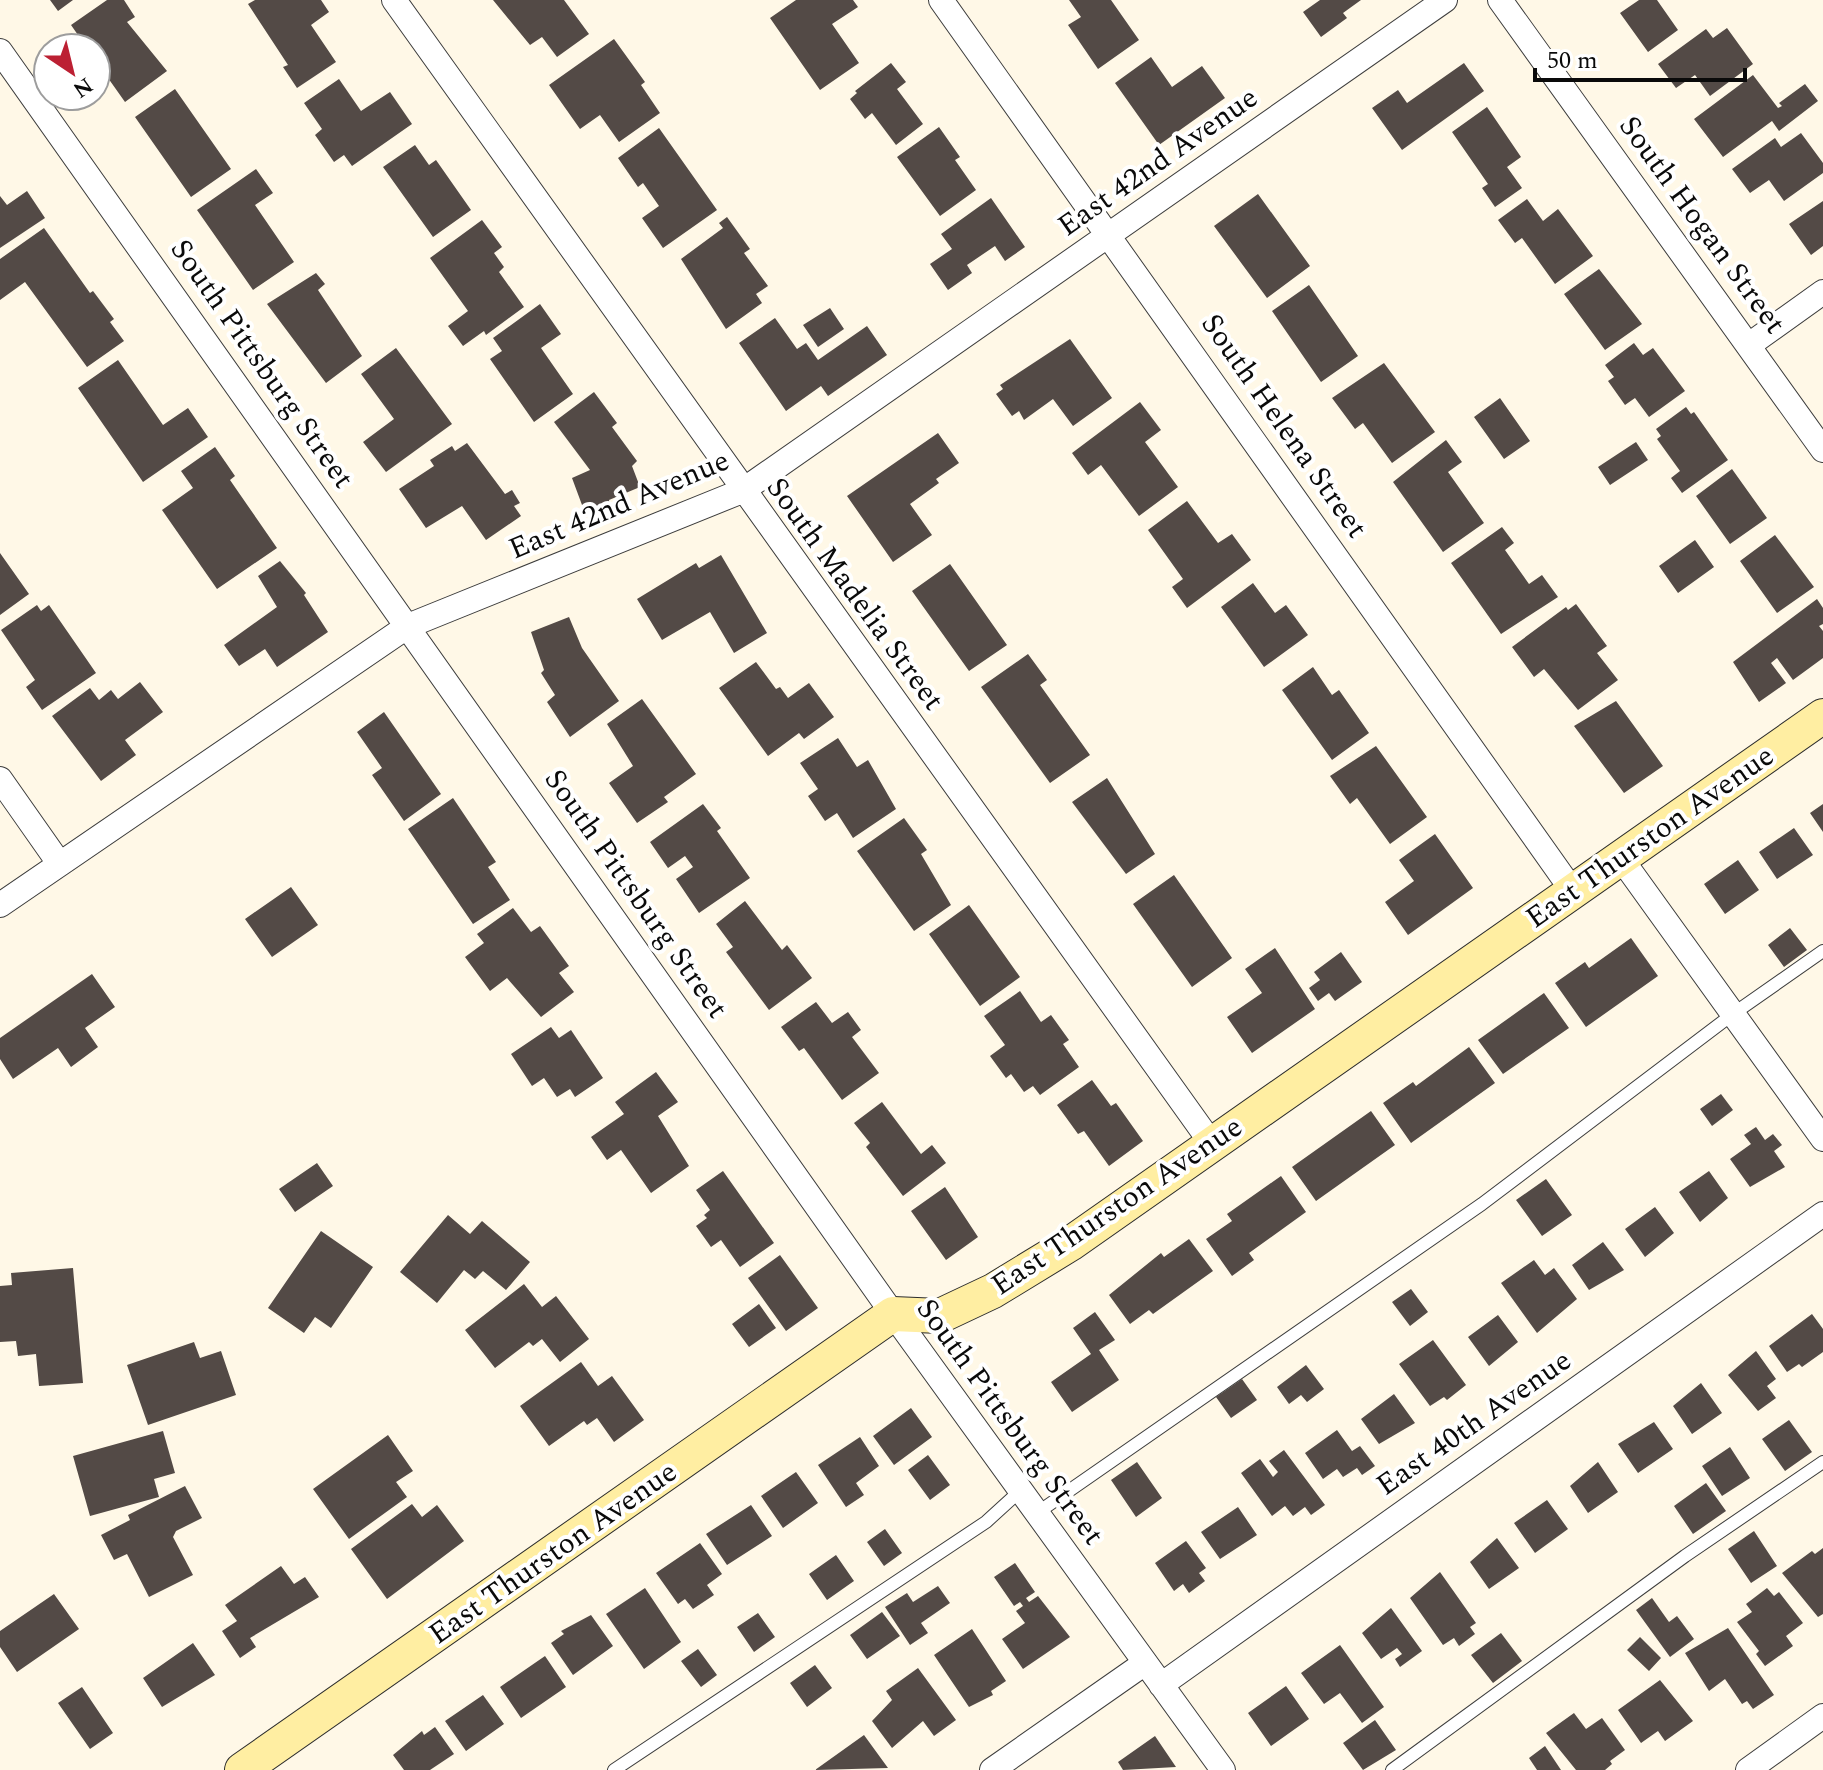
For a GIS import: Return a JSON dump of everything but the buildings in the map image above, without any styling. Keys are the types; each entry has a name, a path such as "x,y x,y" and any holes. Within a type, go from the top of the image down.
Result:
{"street":[{"name":"South Madelia Street","path":"394,0 742,491 1212,1144"},
{"name":"South Helena Street","path":"941,0 1572,890"},
{"name":"East 42nd Avenue","path":"0,905 408,626 742,491 1445,0"},
{"name":"South Hogan Street","path":"1500,0 1823,450"},
{"name":"South Pittsburg Street","path":"0,51 893,1314 1223,1770"},
{"path":"1749,345 1823,292"},
{"name":"East Thurston Avenue","path":"242,1770 893,1314 940,1316 993,1291 1070,1244 1823,716"},
{"path":"0,779 59,863"},
{"path":"1620,857 1823,1139"},
{"name":"East 40th Avenue","path":"1161,1685 1823,1214"},
{"path":"992,1770 1145,1663"},
{"path":"1748,1770 1823,1716"}],"lane":[{"path":"1037,1513 1482,1204 1733,1014 1823,951"},
{"path":"1392,1770 1685,1556 1823,1462"},
{"path":"614,1770 986,1522 1020,1491"}]}
